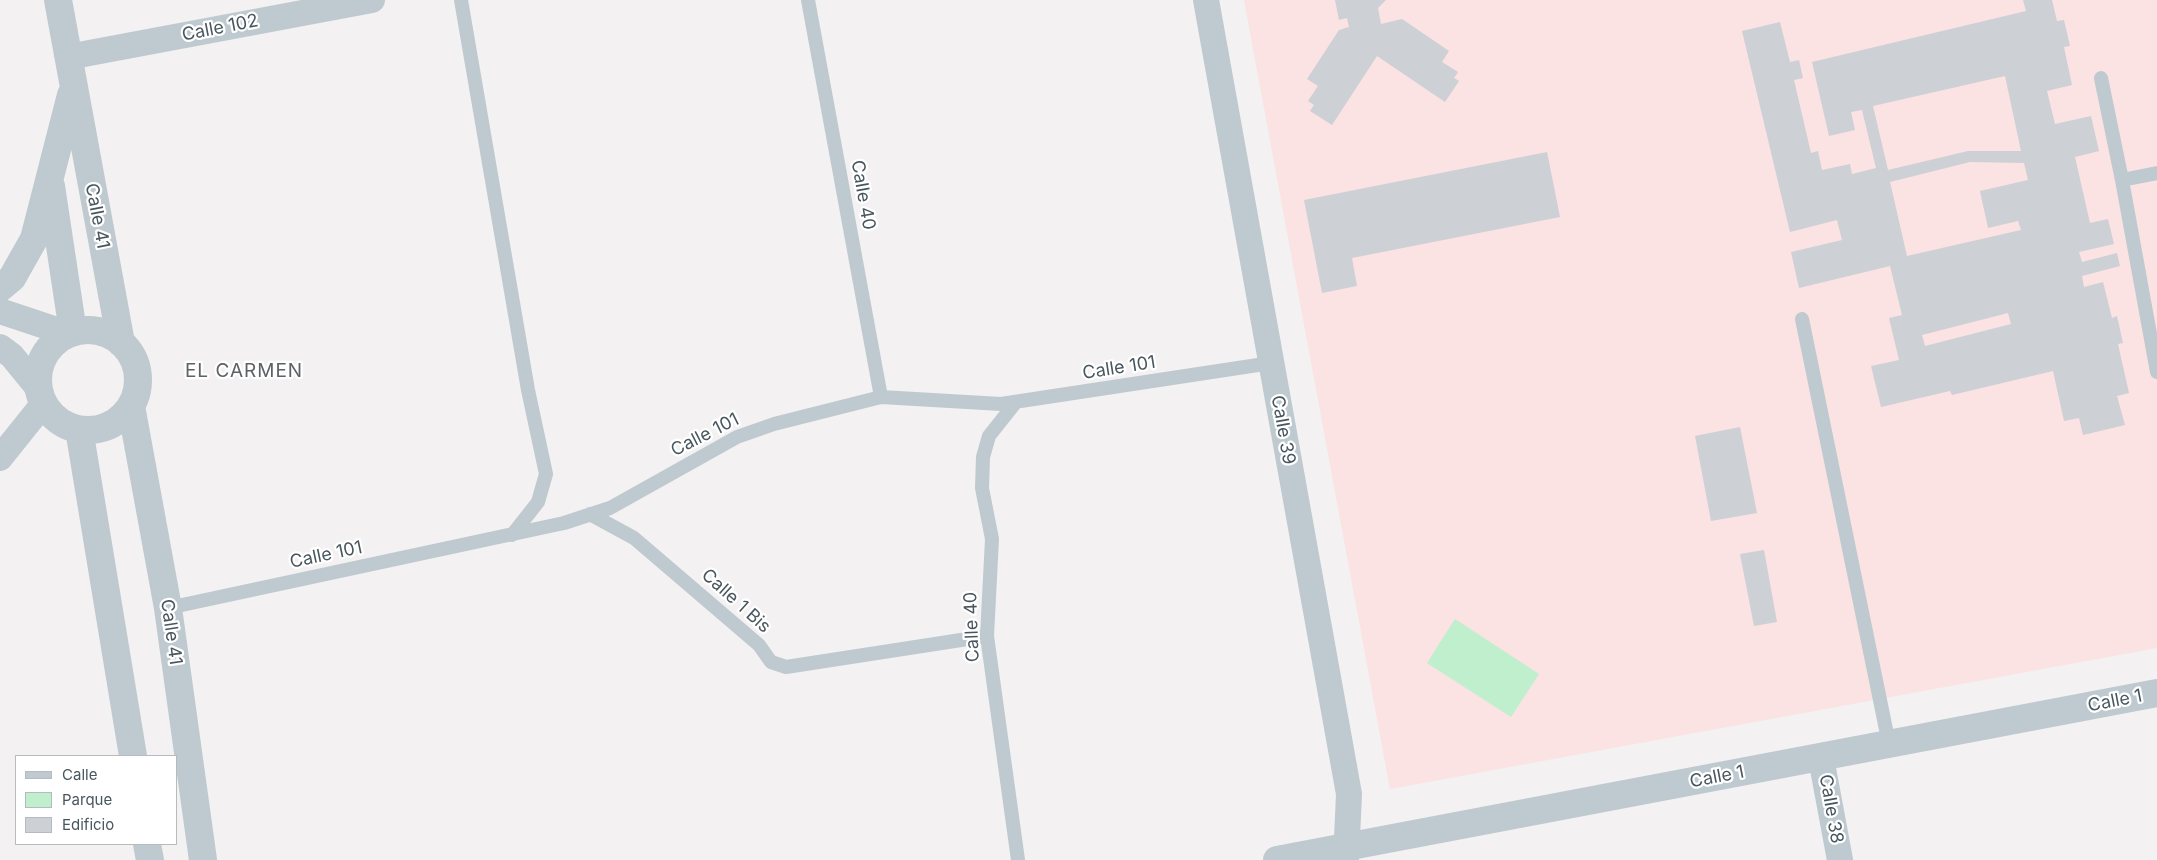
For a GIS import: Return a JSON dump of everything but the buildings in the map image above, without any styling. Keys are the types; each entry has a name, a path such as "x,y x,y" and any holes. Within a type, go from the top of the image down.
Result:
{"street":[{"name":"Calle 41","path":"58,0 121,343"},
{"name":"Calle 102","path":"68,57 372,0"},
{"name":"Calle 39","path":"1206,0 1349,794 1346,853"},
{"name":"Calle 41","path":"71,333 49,172 73,89"},
{"path":"0,288 12,278 34,239 49,172"},
{"path":"0,311 71,333"},
{"path":"0,347 12,356 42,396 49,411 62,423 78,429 91,430 109,426 124,415 131,406 137,389 138,372 132,356 121,343 106,334 90,330 71,333 55,343 45,356 39,372 42,396 0,458"},
{"name":"Calle 41","path":"131,406 168,608 203,860"},
{"path":"78,429 133,755"},
{"name":"Calle 1","path":"1277,860 1346,853 1888,744 2157,693"},
{"name":"Calle 38","path":"1821,758 1840,860"},
{"path":"147,845 150,860"}],"lane":[{"path":"461,0 528,390 546,474 538,502 512,535"},
{"name":"Calle 40","path":"808,0 881,397"},
{"path":"2101,78 2122,180 2157,372"},
{"path":"2122,180 2157,173"},
{"path":"1802,319 1888,744"},
{"name":"Calle 101","path":"168,608 564,524 610,508 737,437 774,424 881,397 1001,404 1271,363"},
{"name":"Calle 40","path":"1016,402 989,436 983,458 982,488 992,539 987,636 1018,860"},
{"name":"Calle 1 Bis","path":"590,514 634,538 759,645 770,662 786,667 987,636"}],"shaded area":[{"path":"1244,0 2157,0 2157,648 1390,789"}],"green space":[{"path":"1455,619 1539,674 1511,717 1427,663"}],"district":[{"name":"EL CARMEN","path":"244,371"}]}
